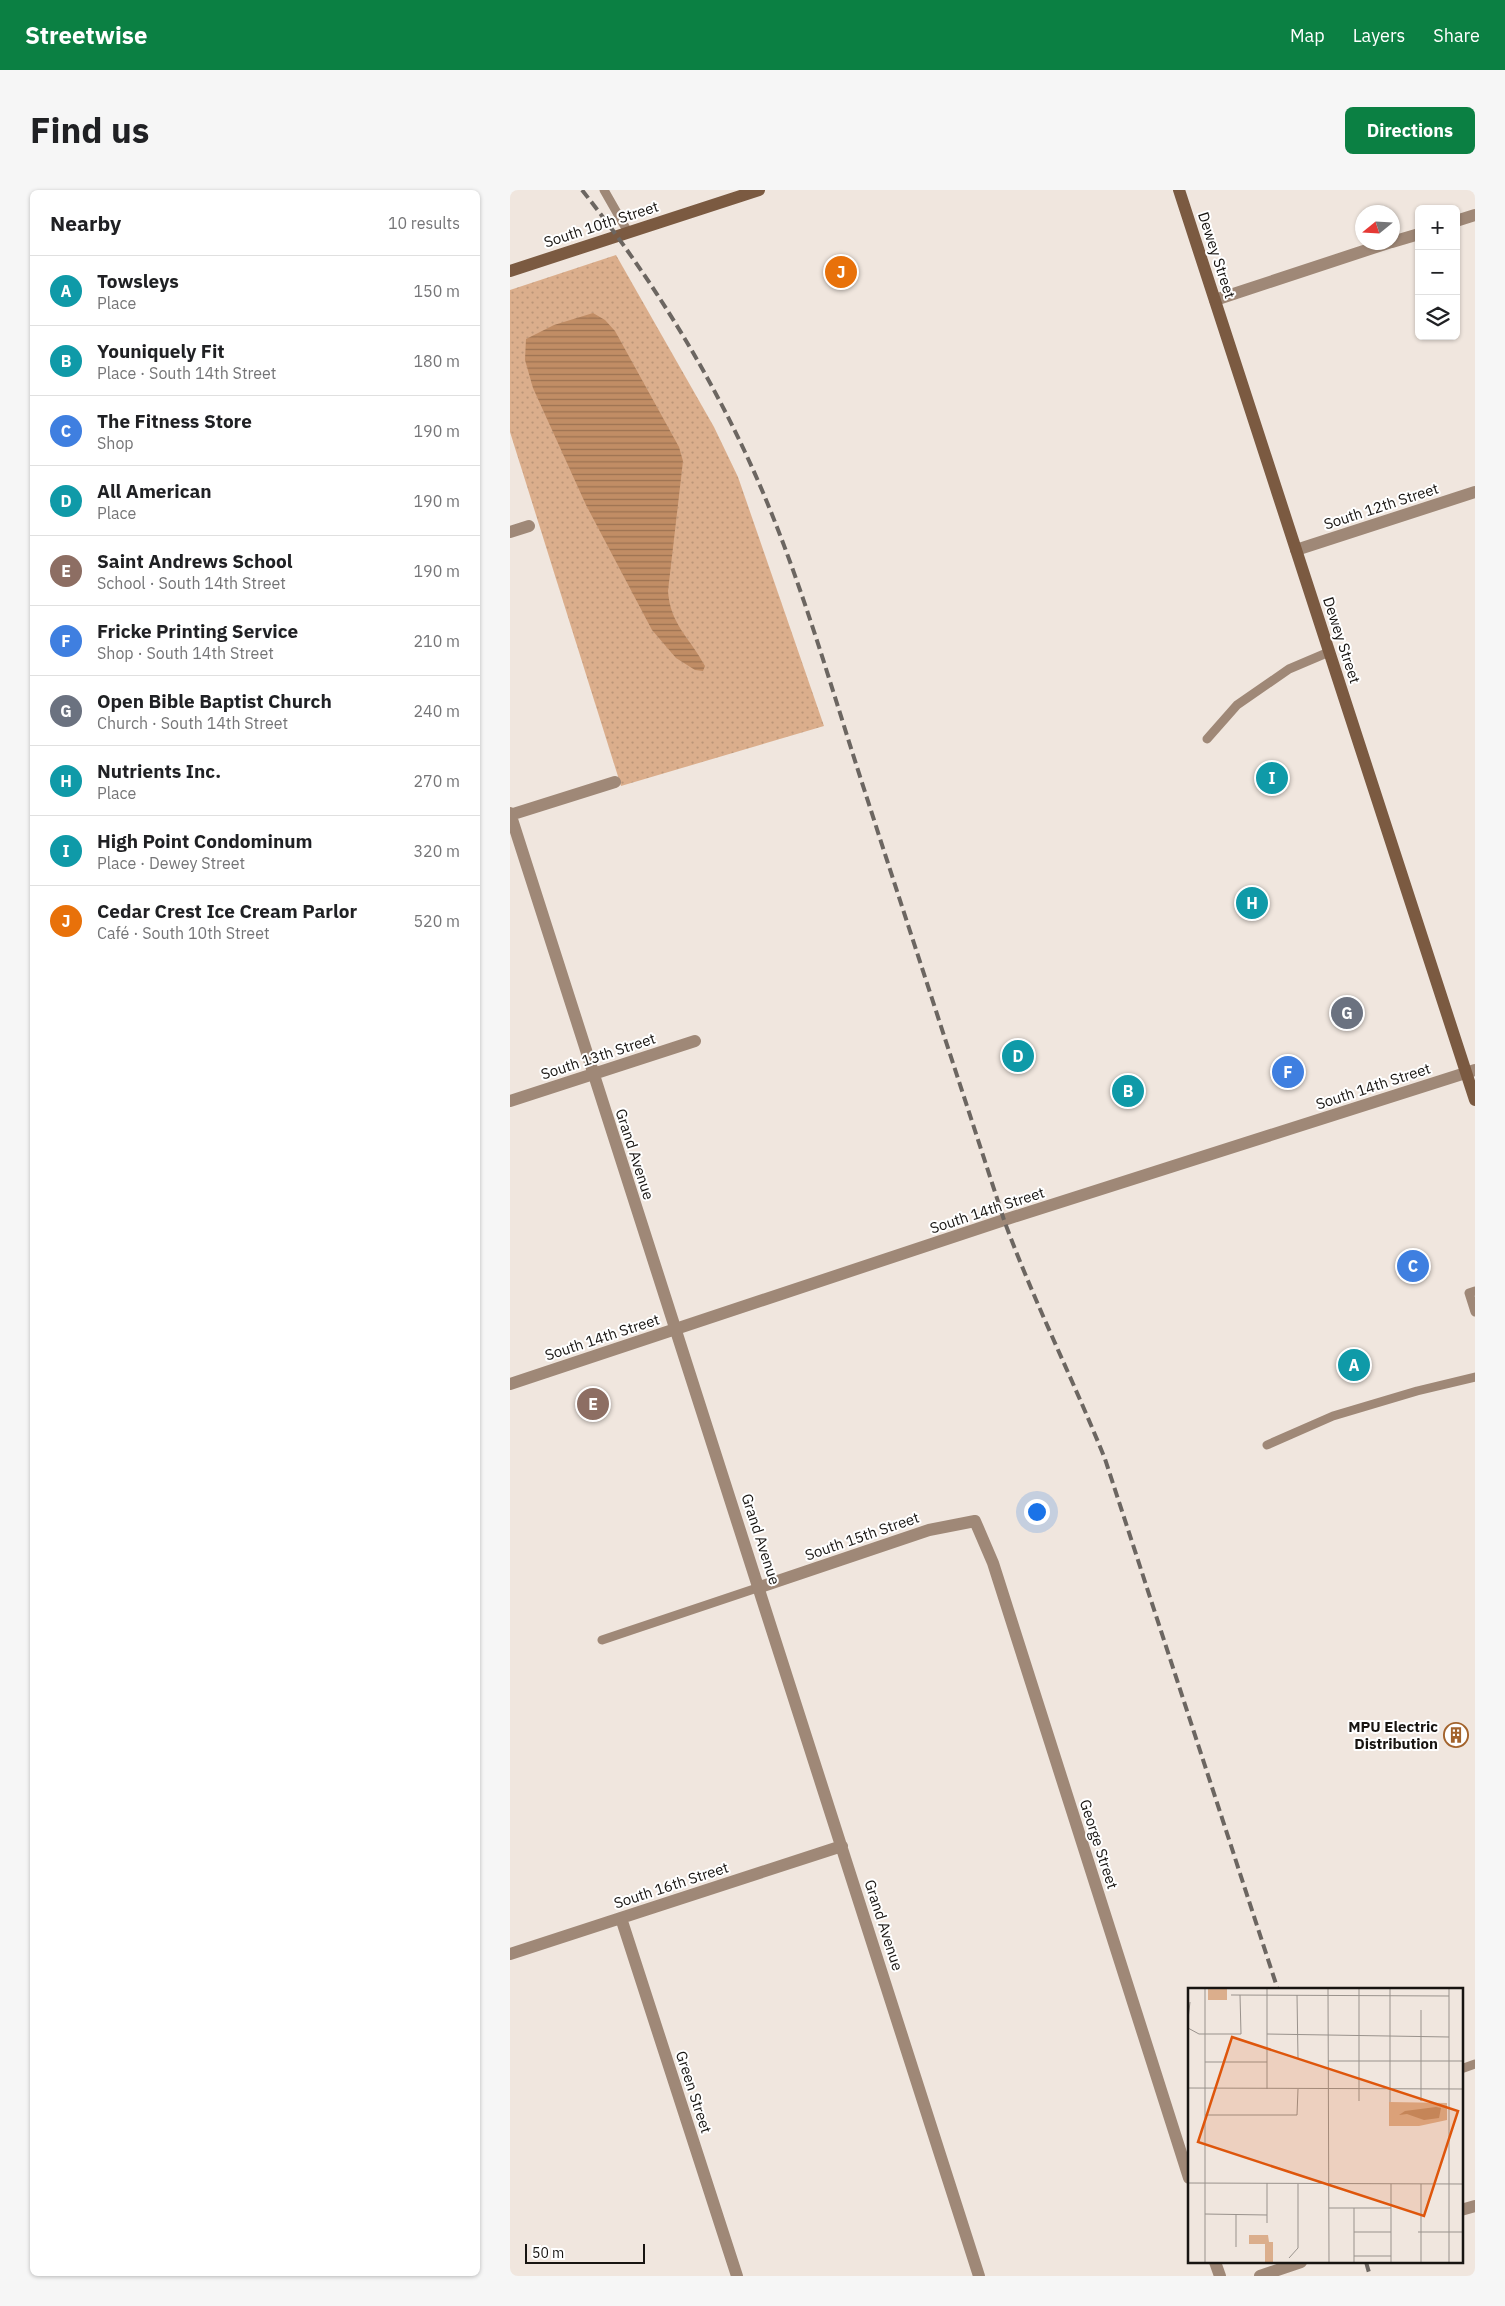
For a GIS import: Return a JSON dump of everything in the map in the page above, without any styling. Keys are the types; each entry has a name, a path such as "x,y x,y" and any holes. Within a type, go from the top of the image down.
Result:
{"street":[{"name":"South 10th Street","path":"510,271 759,190"},
{"name":"Dewey Street","path":"1179,190 1329,652 1471,1072 1475,1100"},
{"path":"1460,220 1475,215"},
{"path":"1400,240 1415,235"},
{"path":"1215,300 1368,250"},
{"name":"South 12th Street","path":"1296,550 1475,492"},
{"path":"510,532 529,526"},
{"path":"510,815 615,782"},
{"name":"Grand Avenue","path":"510,815 592,1075 760,1587 979,2276"},
{"name":"South 13th Street","path":"510,1101 695,1041"},
{"name":"South 14th Street","path":"510,1384 1004,1220 1471,1072"},
{"name":"South 15th Street","path":"760,1587 929,1530 975,1521"},
{"name":"George Street","path":"975,1521 993,1562 1188,2175"},
{"name":"South 16th Street","path":"510,1954 842,1846"},
{"name":"Green Street","path":"621,1918 737,2276"},
{"path":"1462,2210 1475,2206"},
{"path":"1260,2276 1295,2264"}],"lane":[{"path":"604,190 628,232"},
{"path":"1207,739 1237,705 1289,669 1329,652"},
{"path":"1475,1291 1469,1293 1475,1312"},
{"path":"1267,1445 1333,1416 1417,1391 1475,1377"},
{"path":"602,1640 760,1587"},
{"path":"1462,2069 1475,2064"}],"shaded area":[{"path":"616,255 714,427 738,477 824,726 621,786 510,432 510,290"},
{"path":"593,313 605,320 615,331 679,447 683,461 668,591 673,613 705,666 703,671 695,670 676,658 652,630 586,505 533,388 525,360 526,339 554,325"}],"railway":[{"path":"582,190 650,284 691,349 745,452 780,535 796,577 1004,1220 1028,1281 1105,1459 1277,1988"},
{"path":"1367,2264 1370,2276"}],"place":[{"name":"Cedar Crest Ice Cream Parlor","path":"841,272"},
{"name":"High Point Condominum","path":"1272,778"},
{"name":"Nutrients Inc.","path":"1252,903"},
{"name":"Open Bible Baptist Church","path":"1347,1013"},
{"name":"All American","path":"1018,1056"},
{"name":"Fricke Printing Service","path":"1288,1072"},
{"name":"Youniquely Fit","path":"1128,1091"},
{"name":"The Fitness Store","path":"1413,1266"},
{"name":"Towsleys","path":"1354,1365"},
{"name":"Saint Andrews School","path":"593,1404"},
{"name":"MPU Electric Distribution","path":"1456,1735"}]}
